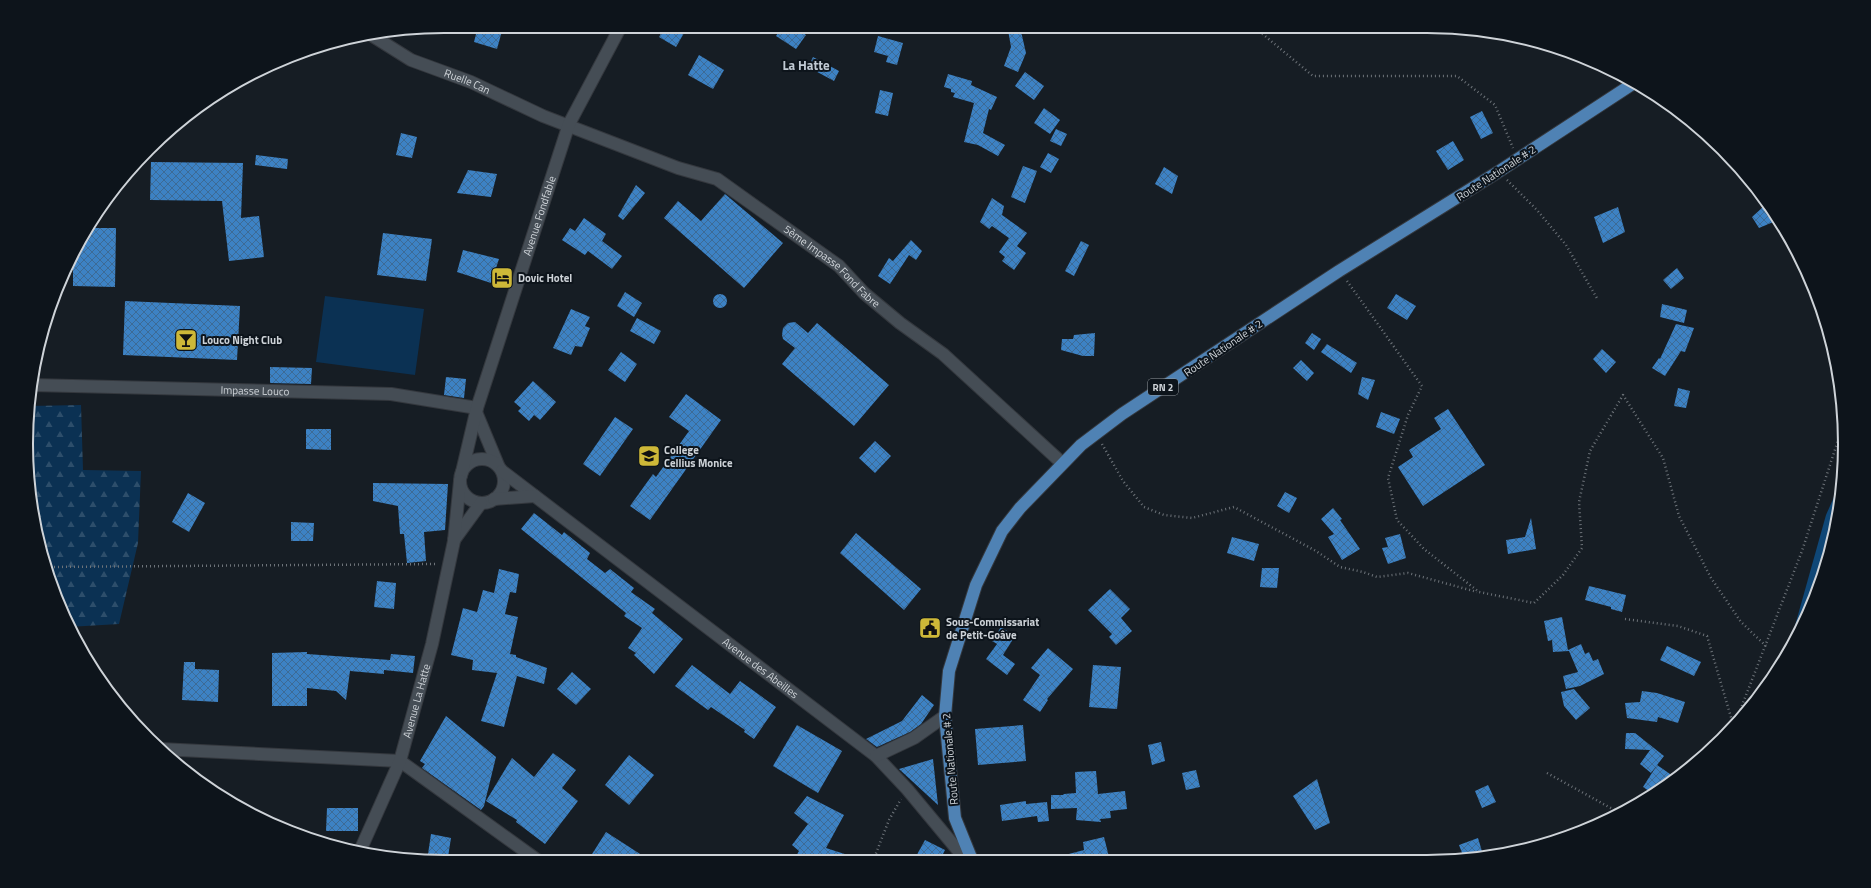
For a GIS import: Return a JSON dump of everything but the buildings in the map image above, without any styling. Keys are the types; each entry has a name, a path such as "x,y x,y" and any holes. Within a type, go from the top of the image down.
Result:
{"main road":[{"name":"Route Nationale # 2","path":"970,855 954,818 945,716 949,671 976,585 1002,531 1020,508 1062,463 1096,433 1339,271 1498,172 1629,86"}],"street":[{"name":"Avenue Fondfable","path":"461,479 477,410 568,124 616,33"},
{"name":"Ruelle Can","path":"376,39 410,60 471,82 543,116 568,124"},
{"name":"5ème Impasse Fond Fabre","path":"568,124 678,168 718,178 839,266 864,293 900,323 943,354 1062,463"},
{"name":"Impasse Louco","path":"38,385 391,394 477,410"},
{"path":"477,410 500,468 504,485 499,495 494,499"},
{"path":"500,468 492,460 477,459 467,465 461,479 461,488 469,498 481,502 494,499 535,496"},
{"name":"Avenue des Abeilles","path":"500,468 876,756 907,789 962,855"},
{"name":"Avenue La Hatte","path":"362,847 400,761 432,644 454,541 461,479"},
{"name":"Avenue La Hatte","path":"454,541 481,502"},
{"path":"876,756 914,738 945,716"},
{"path":"169,749 400,761 530,855"}],"path":[{"path":"1261,33 1313,76 1457,76 1495,104 1518,159"},
{"path":"1498,172 1537,210 1566,245 1598,300"},
{"path":"1339,271 1422,386 1408,415 1388,478 1397,520 1424,549 1479,592"},
{"path":"1096,433 1123,481 1144,507 1164,515 1192,518 1234,507 1316,551 1340,567 1377,577 1408,573 1479,592 1534,603 1563,575 1582,548 1579,502 1590,451 1624,395 1663,458 1679,516 1711,578 1742,622 1766,646"},
{"path":"1741,709 1802,551 1838,440"},
{"path":"52,567 449,564"},
{"path":"1625,619 1678,626 1707,636 1732,720"},
{"path":"1547,773 1614,810"},
{"path":"875,855 889,820 907,789"}],"green space":[{"path":"325,296 424,309 415,375 316,362"},
{"path":"81,405 83,470 141,471 138,543 119,624 75,627 64,601 47,550 37,498 33,444 35,406"}],"shaded area":[{"path":"1834,497 1824,550 1807,601 1794,630 1826,515"}],"place":[{"name":"Dovic Hotel","path":"502,278"},
{"name":"Louco Night Club","path":"186,340"},
{"name":"College Cellius Monice","path":"649,456"},
{"name":"Sous-Commissariat de Petit-Goâve","path":"930,628"}],"district":[{"name":"La Hatte","path":"806,65"}]}
